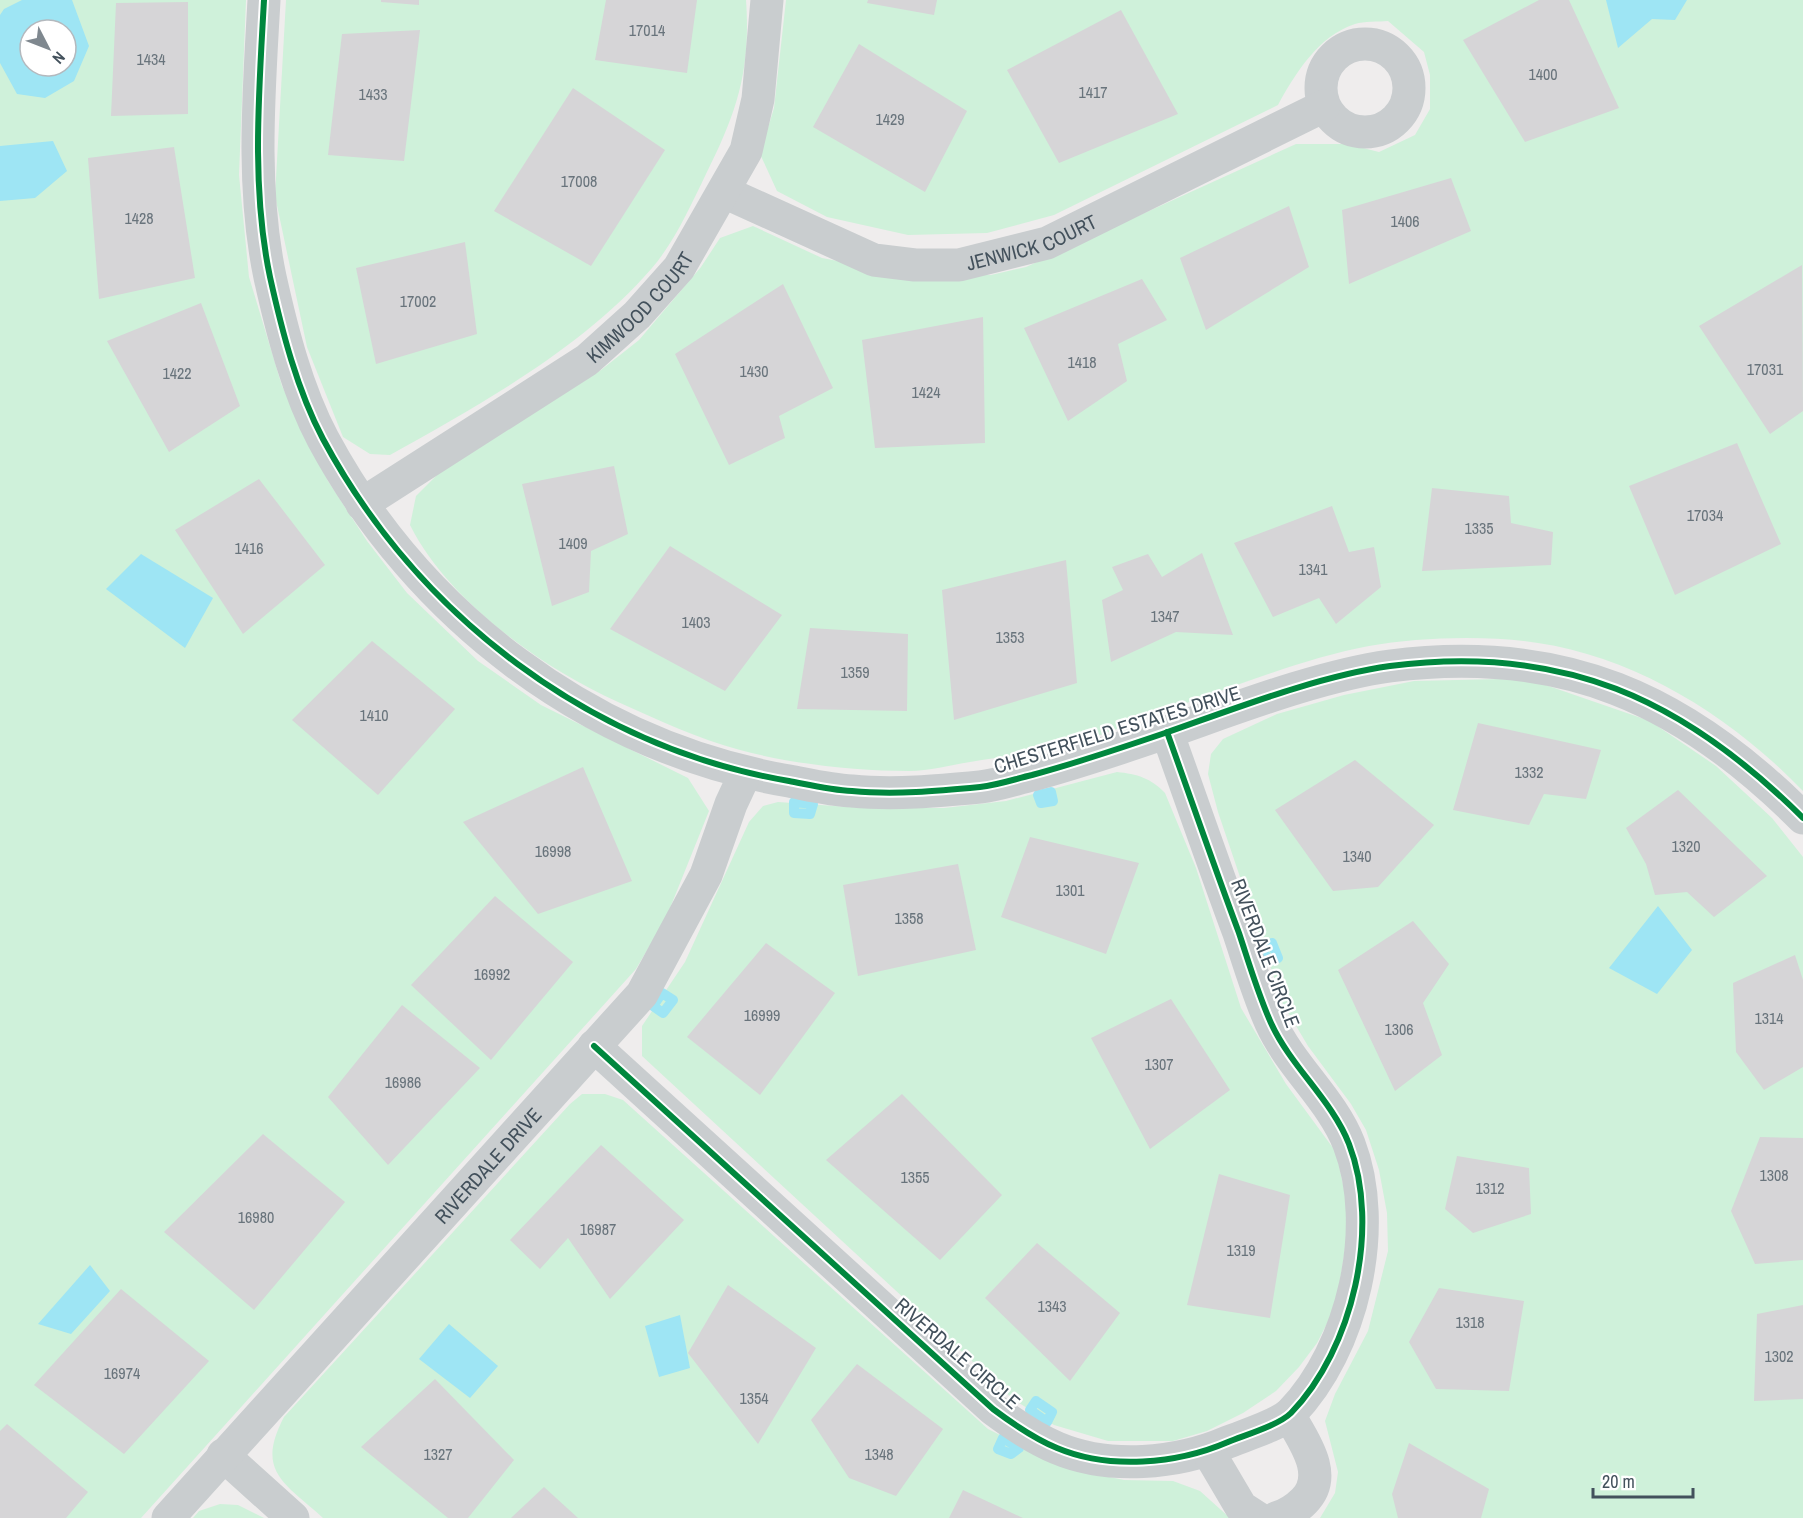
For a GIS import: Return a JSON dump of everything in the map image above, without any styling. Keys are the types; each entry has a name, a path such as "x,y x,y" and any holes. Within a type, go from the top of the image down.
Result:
{"street":[{"name":"CHESTERFIELD ESTATES DRIVE","path":"264,0 258,177 270,274 294,367 316,424 362,504 419,575 467,625 528,674 593,714 670,749 745,774 855,792 988,786 1076,764 1310,685 1386,667 1467,661 1535,666 1595,681 1657,705 1722,745 1761,776 1803,818"},
{"name":"KIMWOOD COURT","path":"362,504 587,360 637,315 679,268 746,151 758,99 767,0"},
{"name":"JENWICK COURT","path":"724,192 874,260 915,265 959,265 1047,243 1324,106"},
{"name":"RIVERDALE CIRCLE","path":"594,1046 993,1409 1021,1430 1057,1448 1108,1461 1151,1461 1208,1451 1289,1415 1319,1377 1338,1338 1354,1296 1360,1257 1359,1176 1348,1141 1272,1025 1167,732"},
{"name":"RIVERDALE DRIVE","path":"168,1518 642,994 706,875 731,804 745,774"},
{"path":"1276,1518 1286,1515 1311,1494 1315,1478 1313,1459 1289,1415"},
{"path":"1208,1451 1241,1507 1258,1518"},
{"path":"223,1455 293,1518"}],"green space":[{"path":"0,0 246,0 239,175 249,277 282,386 328,481 367,541 407,593 478,661 541,705 688,778 709,811 666,918 636,969 141,1518 0,1518"},
{"path":"286,0 746,0 744,69 734,110 717,152 688,211 660,258 625,297 563,349 495,395 390,455 370,454 343,437 307,347 275,196"},
{"path":"786,0 1803,0 1803,791 1747,740 1715,716 1648,677 1612,662 1576,651 1518,640 1454,638 1409,641 1345,651 1272,673 1069,744 932,769 909,771 867,770 802,763 760,755 709,740 589,688 559,671 500,629 472,605 427,553 410,525 416,496 438,474 601,370 639,340 701,267 720,238 753,226 822,258 885,270 991,275 1026,267 1296,144 1347,144 1379,152 1415,135 1430,109 1430,75 1424,52 1388,21 1359,23 1330,37 1309,57 1278,105 1054,215 987,233 908,235 827,217 777,191 760,154 774,108"},
{"path":"1500,679 1537,682 1650,721 1716,766 1772,818 1803,857 1803,1518 1320,1518 1335,1493 1338,1472 1325,1421 1335,1394 1368,1331 1388,1251 1387,1213 1379,1170 1366,1130 1351,1104 1308,1046 1283,1004 1218,812 1208,774 1211,754 1223,739 1277,714 1344,695 1414,681"},
{"path":"1117,772 1143,778 1165,793 1196,868 1241,1008 1286,1084 1336,1152 1350,1217 1336,1306 1317,1343 1299,1367 1276,1391 1243,1413 1207,1431 1173,1441 1108,1441 1054,1425 1013,1399 642,1056 642,1026 685,962 749,822 763,806 778,802 849,807 944,808 1006,801"},
{"path":"582,1094 605,1094 623,1100 988,1429 1066,1468 1124,1480 1173,1481 1200,1491 1230,1518 323,1518 278,1475 273,1451 284,1417 570,1104"},
{"path":"220,1504 238,1505 264,1518 193,1518 199,1511"}],"water":[{"path":"22,0 72,0 89,46 78,72 78,18 18,18 18,78 75,78 74,81 45,98 17,94 0,63 0,15 4,9"},
{"path":"1606,0 1687,0 1675,20 1652,19 1618,48"},
{"path":"53,141 67,171 35,198 0,201 0,146"},
{"path":"141,554 213,598 185,648 106,589"},
{"path":"1658,906 1692,950 1657,994 1609,968"},
{"path":"90,1265 110,1291 71,1334 38,1324"},
{"path":"680,1315 690,1368 659,1377 645,1326"},
{"path":"449,1324 498,1366 470,1398 419,1359"}],"building":[{"path":"381,0 419,0 419,5 381,2"},
{"path":"606,0 697,0 687,73 595,60"},
{"path":"868,0 937,0 934,15 867,3"},
{"path":"1539,0 1569,0 1619,108 1525,142 1463,40"},
{"path":"188,2 188,114 111,116 116,3"},
{"path":"1121,10 1178,114 1059,163 1007,70"},
{"path":"420,30 404,161 328,155 342,34"},
{"path":"859,44 967,111 925,192 813,127"},
{"path":"573,88 665,150 591,266 494,211"},
{"path":"174,147 195,278 99,299 88,158"},
{"path":"1451,178 1471,231 1349,284 1342,210"},
{"path":"1289,206 1309,267 1206,330 1180,258"},
{"path":"465,242 477,334 376,364 356,268"},
{"path":"1802,265 1803,411 1770,434 1699,326"},
{"path":"1142,279 1167,320 1118,344 1127,381 1068,421 1024,328"},
{"path":"783,284 833,388 779,416 785,438 729,465 675,354"},
{"path":"201,303 240,406 169,452 107,341"},
{"path":"983,317 985,443 875,448 862,340"},
{"path":"1737,443 1781,544 1675,595 1629,486"},
{"path":"614,466 628,534 591,551 589,592 552,606 522,484"},
{"path":"259,479 325,565 243,634 175,530"},
{"path":"1432,488 1509,496 1511,523 1553,532 1551,565 1422,571"},
{"path":"1332,506 1349,552 1374,547 1381,587 1336,624 1319,598 1273,617 1234,543"},
{"path":"670,546 782,615 725,691 610,629"},
{"path":"1202,553 1233,635 1176,632 1111,662 1102,600 1123,590 1112,567 1148,554 1162,577"},
{"path":"1066,560 1077,683 954,720 942,590"},
{"path":"810,628 908,634 907,711 797,709"},
{"path":"372,641 455,709 378,795 292,720"},
{"path":"1478,723 1601,750 1586,799 1544,794 1529,825 1453,810"},
{"path":"1355,760 1434,825 1378,887 1333,891 1275,810"},
{"path":"583,767 632,881 538,914 463,822"},
{"path":"1678,790 1767,876 1714,917 1687,892 1655,895 1646,864 1626,828"},
{"path":"1030,837 1139,863 1106,954 1001,917"},
{"path":"958,864 976,950 858,976 843,885"},
{"path":"495,896 573,962 491,1060 411,985"},
{"path":"1413,921 1449,964 1423,1003 1442,1055 1395,1091 1338,970"},
{"path":"766,943 835,993 760,1095 687,1037"},
{"path":"1795,955 1803,980 1803,1067 1764,1090 1736,1052 1733,983"},
{"path":"1171,999 1230,1090 1150,1149 1091,1038"},
{"path":"402,1005 480,1068 388,1165 328,1097"},
{"path":"902,1094 1002,1195 940,1260 826,1160"},
{"path":"263,1134 345,1202 254,1310 164,1232"},
{"path":"1760,1137 1803,1138 1803,1260 1755,1264 1731,1211"},
{"path":"601,1145 684,1220 610,1299 568,1238 540,1269 510,1240"},
{"path":"1457,1156 1529,1168 1531,1214 1473,1233 1445,1209"},
{"path":"1219,1174 1290,1195 1270,1318 1187,1305"},
{"path":"1037,1243 1120,1313 1070,1381 985,1298"},
{"path":"728,1285 816,1348 758,1444 688,1353"},
{"path":"1439,1288 1524,1301 1509,1391 1436,1389 1409,1342"},
{"path":"121,1289 209,1361 124,1454 34,1385"},
{"path":"1803,1305 1803,1399 1754,1401 1757,1314"},
{"path":"857,1364 943,1429 896,1496 849,1478 811,1420"},
{"path":"435,1379 514,1460 468,1518 448,1518 361,1447"},
{"path":"7,1424 88,1492 66,1518 0,1518 0,1431"},
{"path":"1409,1443 1489,1489 1481,1518 1398,1518 1392,1494"},
{"path":"544,1487 578,1518 511,1518"},
{"path":"963,1490 1023,1518 949,1518"}],"waterway":[{"path":"1051,792 1053,801 1041,803 1038,795 1051,792"},
{"path":"794,802 813,804 810,814 794,813 794,802"},
{"path":"1272,943 1278,958 1268,962 1263,949 1272,943"},
{"path":"662,993 673,1000 663,1013 653,1006 662,993"},
{"path":"1036,1401 1052,1412 1047,1422 1030,1410 1036,1401"},
{"path":"1003,1438 1019,1448 1011,1454 998,1449 1003,1438"}],"cycle path":[{"path":"264,0 258,139 260,209 270,277 285,339 305,401 323,439 362,503 408,562 460,616 517,664 579,705 646,738 716,764 836,790 916,792 987,786 1032,775 1115,750 1276,694 1334,677 1390,666 1452,661 1510,664 1565,673 1616,689 1665,711 1712,741 1758,776 1803,818"},
{"path":"594,1046 993,1409 1040,1440 1077,1455 1121,1462 1143,1462 1208,1449 1278,1422 1291,1413 1313,1386 1331,1356 1345,1322 1355,1286 1361,1249 1362,1212 1358,1177 1342,1128 1289,1054 1271,1023 1167,732"}]}
